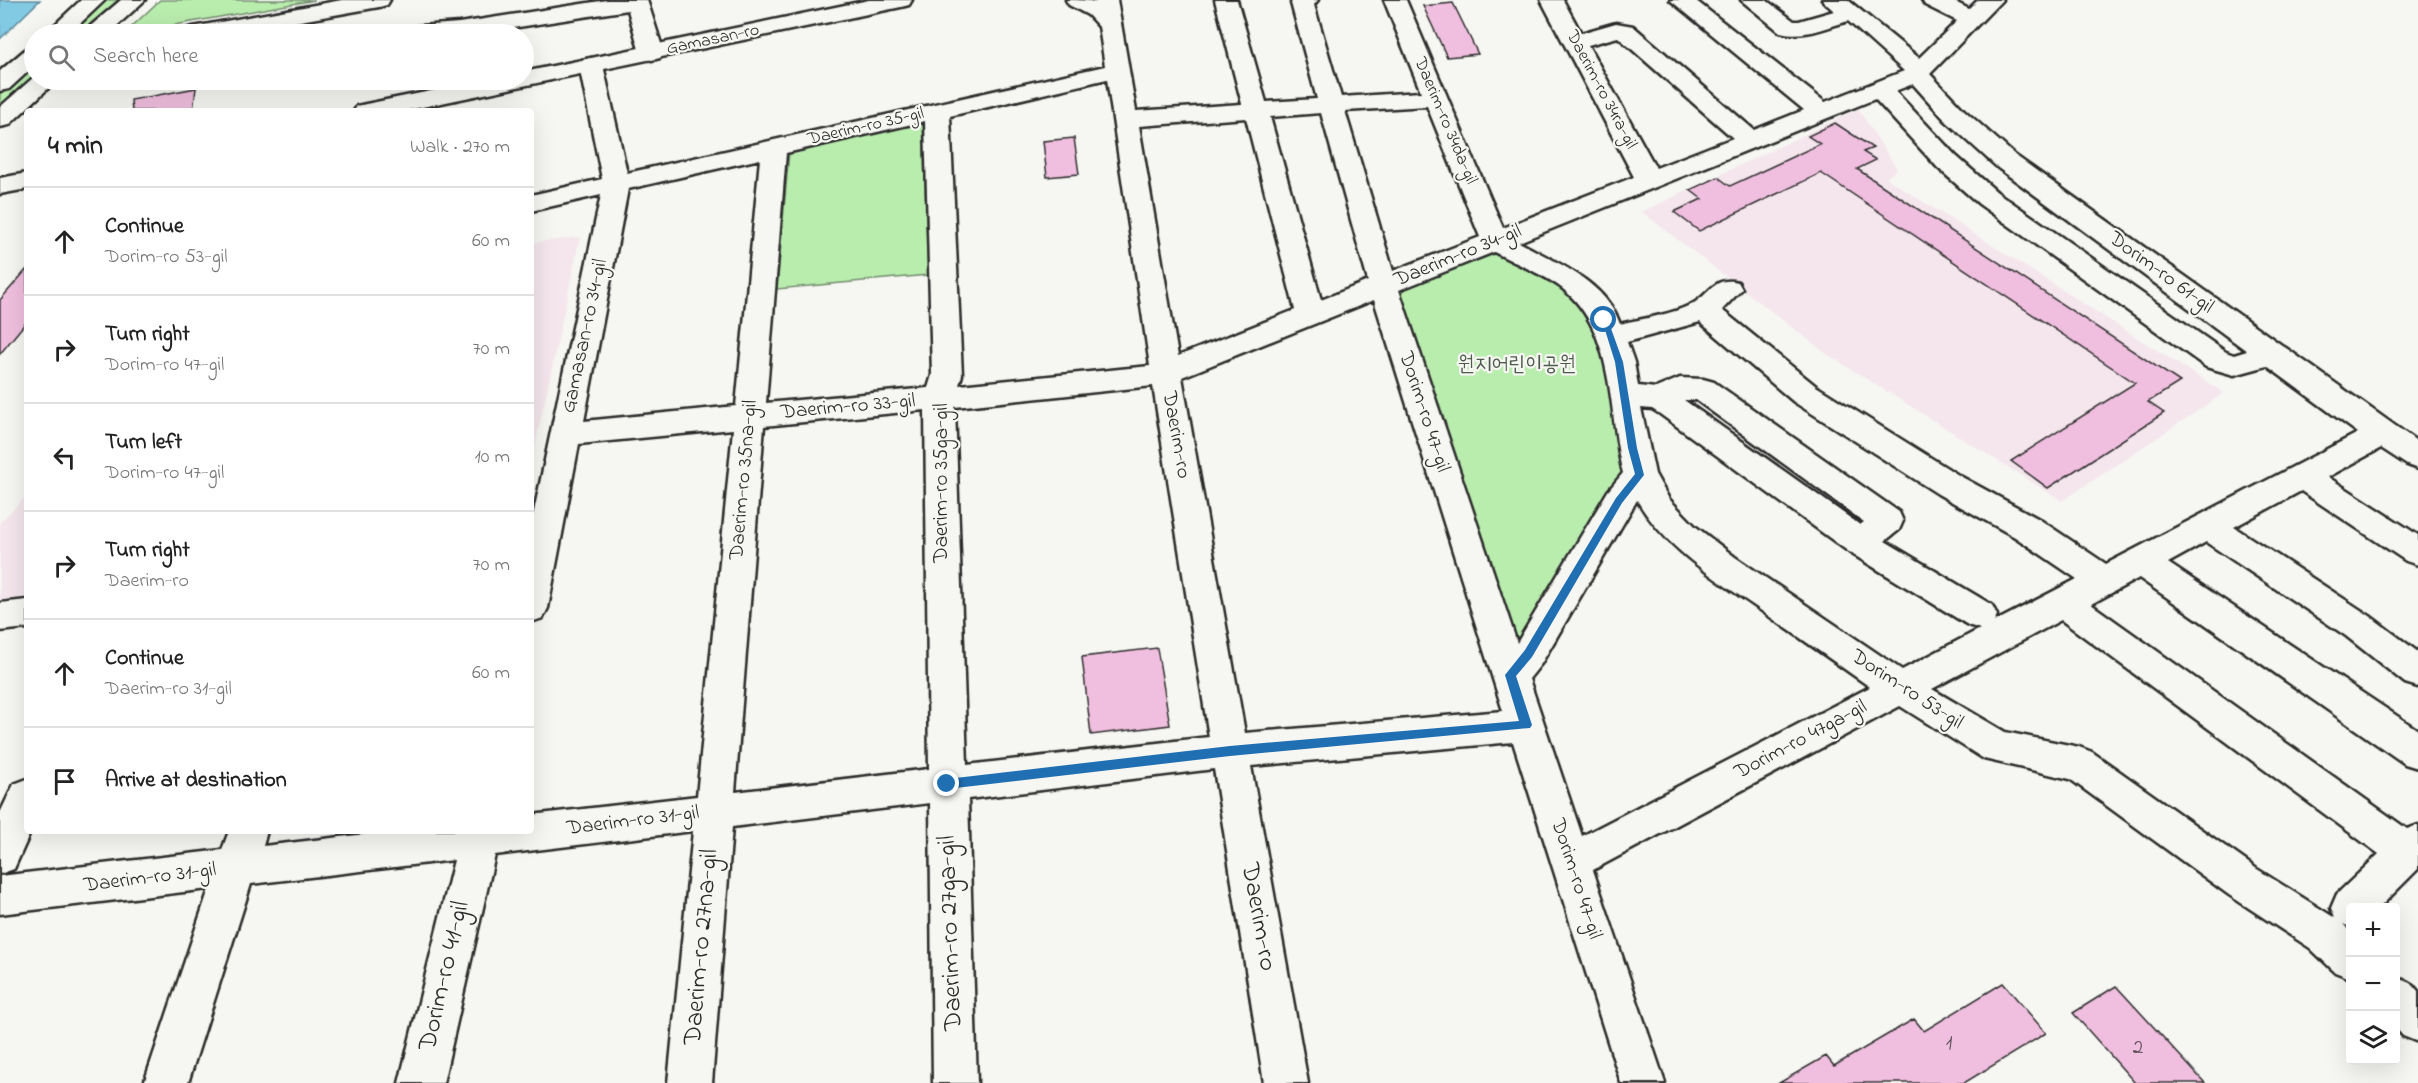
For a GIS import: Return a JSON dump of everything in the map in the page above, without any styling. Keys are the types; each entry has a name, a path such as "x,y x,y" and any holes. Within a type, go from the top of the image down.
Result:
{"street":[{"path":"67,24 94,0"},
{"path":"106,24 134,0"},
{"path":"280,24 379,0"},
{"name":"Gamasan-ro","path":"534,77 901,0"},
{"path":"1077,0 1095,10 1108,12"},
{"path":"1226,0 1311,315"},
{"name":"Dorim-ro 47-gil","path":"1307,0 1302,3 1383,286 1643,1083"},
{"name":"Daerim-ro 34da-gil","path":"1395,0 1495,241"},
{"name":"Daerim-ro 34ra-gil","path":"1552,0 1649,180"},
{"path":"1681,0 1822,112"},
{"path":"1752,0 1788,27 1800,28 1852,13"},
{"name":"Dorim-ro 61-gil","path":"1833,0 1852,13 1912,64 1917,74 1978,138 2007,162 2382,434 2418,457"},
{"path":"1933,0 1971,18"},
{"name":"Daerim-ro 34-gil","path":"1166,372 1917,74 1991,0"},
{"path":"496,24 636,1 652,53"},
{"name":"Daerim-ro","path":"1108,12 1166,372 1286,1083"},
{"path":"1575,42 1616,30 1625,31 1751,140"},
{"path":"0,84 24,63"},
{"name":"Gamasan-ro 34-gil","path":"534,579 536,559 565,434 616,184 591,65"},
{"name":"Daerim-ro 35-gil","path":"534,202 1117,70"},
{"path":"1879,89 1947,162 1988,198 2216,360 2234,365 2273,354"},
{"path":"0,120 34,90"},
{"name":"Gamasan-ro","path":"381,108 468,90"},
{"path":"1125,119 1435,98"},
{"name":"Daerim-ro 35ga-gil","path":"937,111 947,375 940,398 947,784"},
{"name":"Daerim-ro 35na-gil","path":"714,812 774,148"},
{"path":"0,186 24,182"},
{"name":"Dorim-ro 53-gil","path":"1495,241 1572,282 1595,306 1612,336 1632,448 1640,475 1658,508 1683,534 1723,566 1900,688 1997,747 2079,764 2242,882 2344,927 2413,848"},
{"path":"1612,336 1680,320 1704,310 1728,289"},
{"path":"1704,310 1805,394 1949,484 2027,528 2104,580"},
{"name":"Daerim-ro 33-gil","path":"565,434 1143,378 1166,372"},
{"path":"1624,394 1659,399 1861,543 1980,615"},
{"name":"Dorim-ro 47ga-gil","path":"1571,862 2382,434"},
{"path":"1510,675 1529,654 1619,500 1640,475"},
{"path":"2302,476 2418,552"},
{"path":"2207,526 2358,626 2418,672"},
{"path":"2139,561 2383,725 2418,752"},
{"path":"2063,602 2413,848"},
{"path":"0,617 24,614"},
{"path":"1230,751 1526,725"},
{"name":"Daerim-ro 31-gil","path":"0,895 242,849 478,846 714,812 1230,751"},
{"name":"Daerim-ro 27ga-gil","path":"947,784 955,1083"},
{"path":"0,856 24,803"},
{"name":"Daerim-ro 27na-gil","path":"690,1083 714,812"},
{"name":"Dorim-ro 41-gil","path":"421,1083 478,846"},
{"path":"166,1083 242,849"},
{"path":"2400,1003 2418,1021"}],"shaded area":[{"path":"1858,109 1897,169 1886,178 2224,393 2062,501 1827,354 1642,212"},
{"path":"580,237 534,450 534,243"},
{"path":"24,499 24,597 0,600 0,522"}],"green space":[{"path":"101,0 124,0 97,24 74,24"},
{"path":"160,0 315,0 180,24 135,24"},
{"path":"24,69 24,90 0,111 0,91"},
{"path":"923,121 928,275 777,289 789,152"},
{"name":"원지어린이공원","path":"1500,252 1569,287 1604,338 1628,472 1516,649 1396,291"}],"water":[{"path":"0,0 40,0 0,39"}],"building":[{"path":"1453,3 1478,54 1447,57 1423,6"},
{"path":"196,90 193,108 132,108 131,100"},
{"path":"1835,123 1873,148 1863,152 1876,160 1857,169 2180,382 2148,402 2164,413 2048,488 2011,461 2135,383 1821,173 1699,231 1674,212 1702,199 1690,190 1718,177 1730,186 1820,144 1808,136"},
{"path":"1074,138 1079,174 1047,177 1043,141"},
{"path":"24,272 24,325 0,354 0,300"},
{"path":"1157,648 1170,725 1091,735 1082,657"},
{"path":"2003,983 2046,1033 1964,1083 1779,1083 1826,1056 1834,1066 1914,1019 1924,1031"},
{"path":"2116,986 2205,1083 2135,1083 2073,1013"}],"route":[{"path":"947,784 1230,751 1526,725 1510,675 1529,654 1619,500 1640,475 1632,448 1619,362 1612,336 1604,320"}]}
